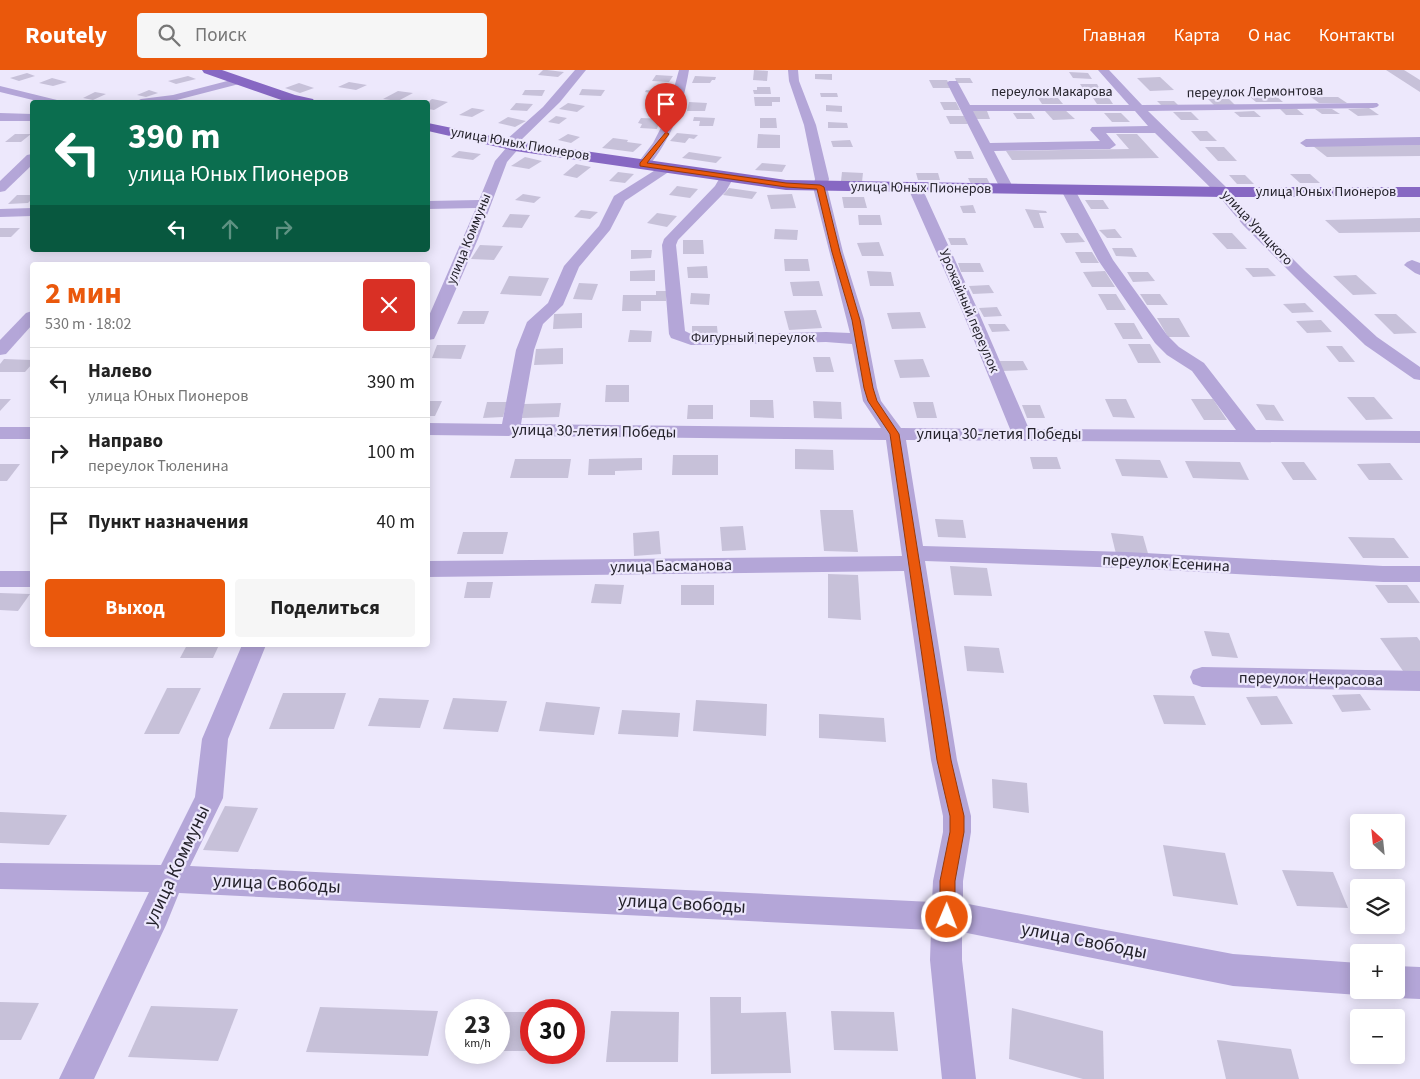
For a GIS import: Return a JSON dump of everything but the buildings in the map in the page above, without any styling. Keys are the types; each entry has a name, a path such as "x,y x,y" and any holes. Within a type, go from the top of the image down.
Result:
{"main road":[{"path":"210,70 302,100"},
{"name":"улица Юных Пионеров","path":"430,128 512,145 786,185 1223,192 1420,192"}],"street":[{"name":"улица Коммуны","path":"430,331 460,265 501,161 512,145 565,91 581,70"},
{"path":"643,164 666,134 681,95 684,70"},
{"path":"792,70 794,81 810,125 822,179 820,187 836,252 856,320 868,388 872,401 895,434 944,760 957,816 957,832 948,881 946,960 959,1079"},
{"name":"улица Урицкого","path":"1103,70 1158,129 1223,192 1248,222 1364,335 1420,375"},
{"path":"157,100 173,98 240,81"},
{"path":"953,83 1007,189"},
{"path":"0,89 46,100"},
{"name":"переулок Лермонтова","path":"1137,107 1373,105"},
{"name":"переулок Макарова","path":"966,108 1137,107"},
{"path":"0,117 30,118"},
{"path":"986,147 1110,145 1096,130 1158,129"},
{"path":"1306,143 1420,141"},
{"path":"0,188 30,160"},
{"path":"510,430 525,350 535,322 555,305 572,266 605,227 619,198 665,168"},
{"name":"Фигурный переулок","path":"727,176 721,188 671,240 669,245 677,334 691,340 826,337 860,339"},
{"name":"Урожайный переулок","path":"915,188 968,306 1022,434"},
{"path":"1068,190 1106,260 1161,339 1173,351 1198,367 1250,435"},
{"path":"430,205 485,204"},
{"path":"0,213 30,212"},
{"path":"0,350 30,318"},
{"name":"улица 30-летия Победы","path":"430,429 1420,437"},
{"path":"0,433 30,433"},
{"name":"улица Басманова","path":"430,569 913,558"},
{"name":"переулок Есенина","path":"913,558 1127,560 1310,571 1420,574"},
{"path":"0,579 30,579"},
{"name":"улица Коммуны","path":"76,1079 154,915 168,879 209,798 215,740 253,647"},
{"name":"переулок Некрасова","path":"1202,677 1420,681"},
{"name":"улица Свободы","path":"0,876 168,879 972,918 1233,970 1350,978"},
{"path":"1405,982 1420,983"}],"route":[{"path":"666,134 643,164 786,185 820,187 836,252 856,320 868,388 872,401 895,434 944,760 957,816 957,832 948,881 947,917"}]}
